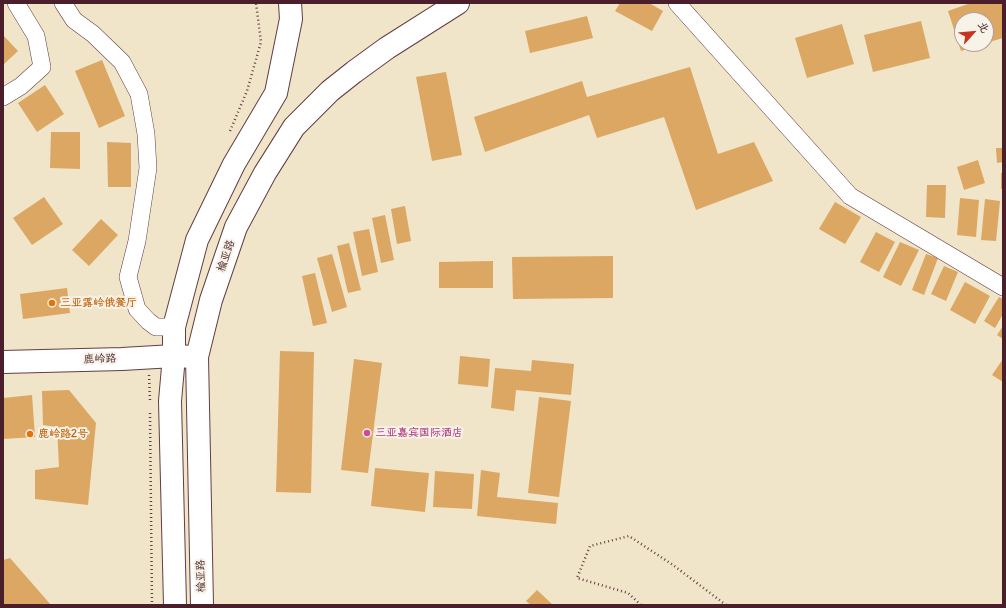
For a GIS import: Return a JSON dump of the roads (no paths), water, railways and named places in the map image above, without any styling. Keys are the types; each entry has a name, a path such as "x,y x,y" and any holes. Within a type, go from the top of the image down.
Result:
{"main road":[{"path":"174,605 170,401 174,356 174,327 197,240 234,164 276,93 290,20 290,3"},
{"name":"榆亚路","path":"202,605 197,357 211,300 236,227 264,172 294,127 330,91 354,72 387,48 458,3"},
{"name":"鹿岭路","path":"3,362 174,356 197,357"}],"street":[{"path":"3,98 42,67 36,36 16,3"},
{"path":"64,3 74,20 93,34 122,62 139,94 146,134 148,168 137,241 128,277 137,309 148,321 156,327 174,327"},
{"path":"677,3 850,196 1003,287"}],"place":[{"name":"三亚露岭俄餐厅","path":"52,303"},
{"name":"三亚嘉宾国际酒店","path":"367,433"},
{"name":"鹿岭路2号","path":"30,434"}]}
